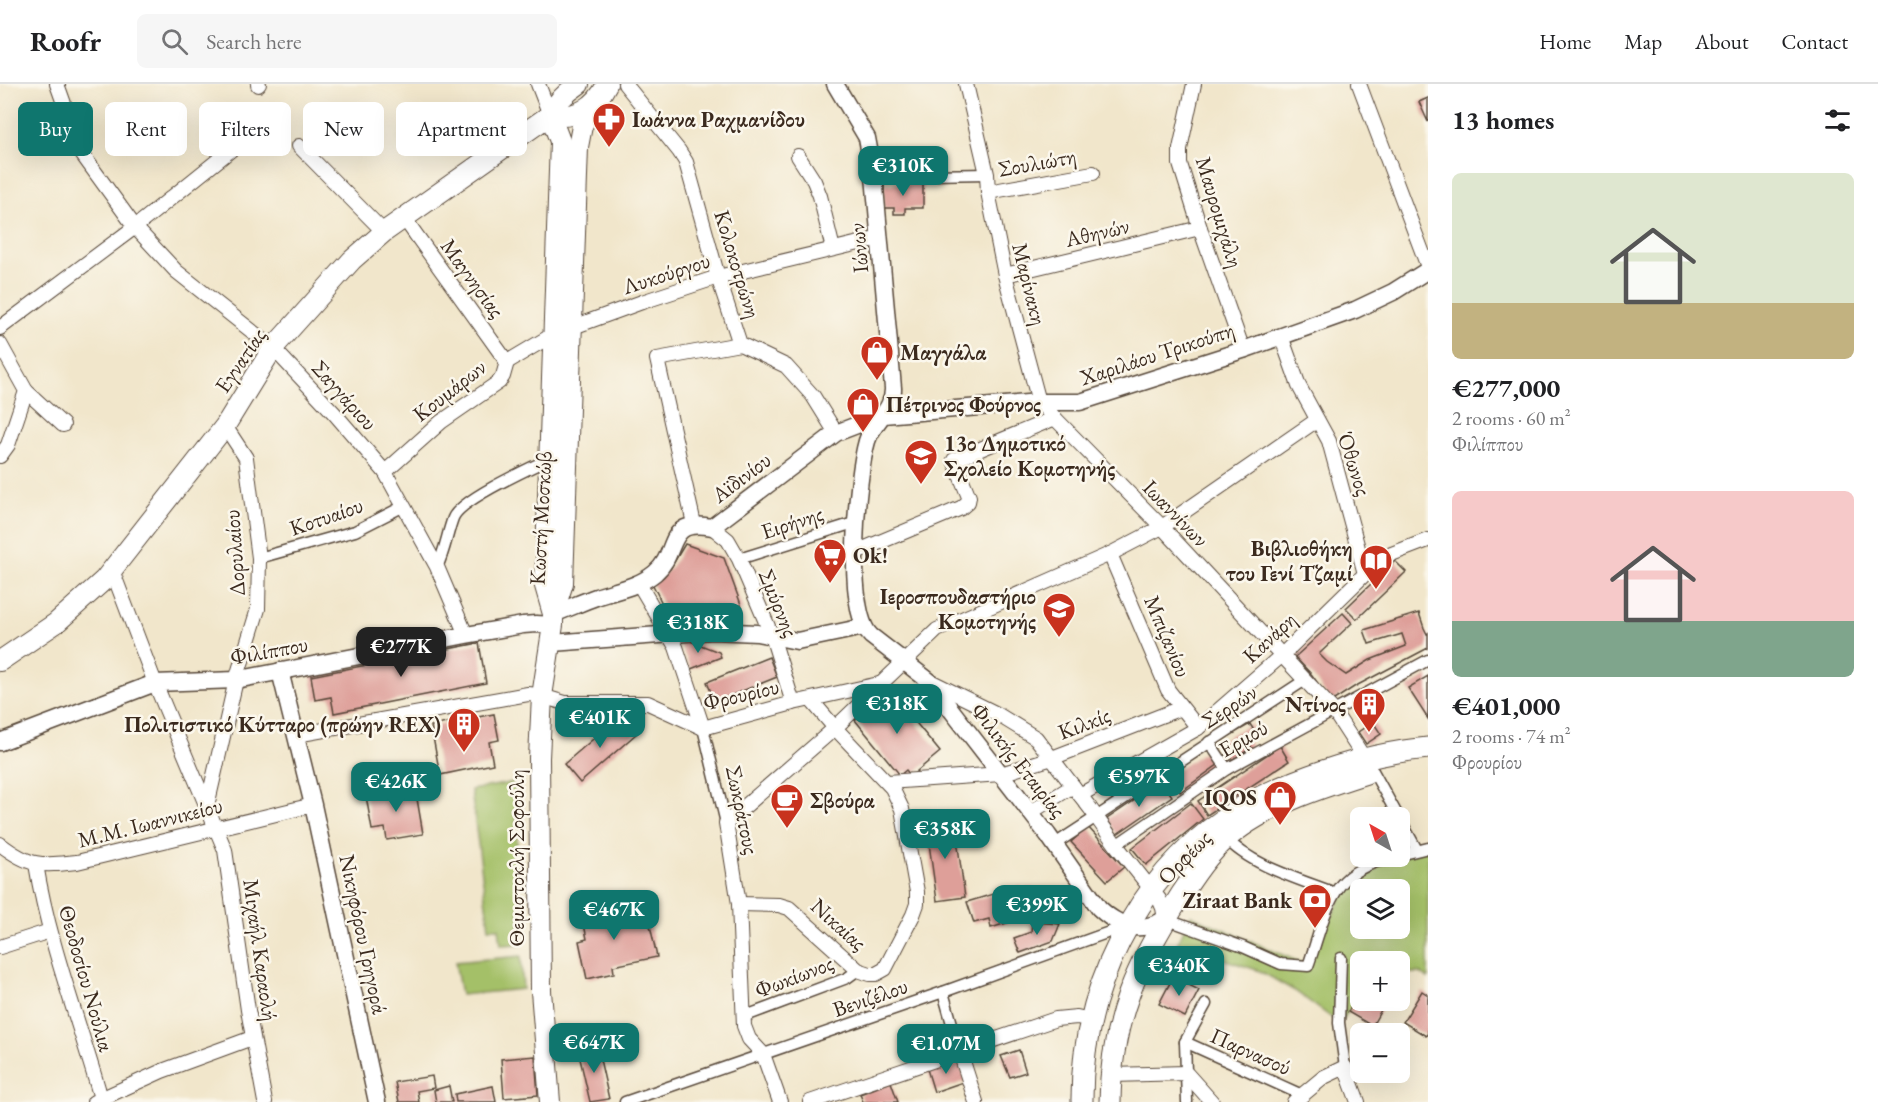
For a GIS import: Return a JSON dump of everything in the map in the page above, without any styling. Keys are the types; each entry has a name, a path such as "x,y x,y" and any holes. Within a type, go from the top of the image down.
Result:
{"main road":[{"path":"579,84 562,98 550,115 562,118 592,104 607,84"},
{"name":"Κωστή Μοσκώβ","path":"553,628 563,583 578,147 582,126 592,104"},
{"name":"Εγνατίας","path":"0,661 56,623 104,580 225,426 273,348 350,262 384,232 550,115"},
{"name":"Κωστή Μοσκώβ","path":"550,115 560,141 545,586 553,628"},
{"name":"Θεμιστοκλή Σοφούλη","path":"549,1102 540,949 539,758 542,696 553,628"},
{"name":"Ορφέως","path":"1082,1102 1083,1065 1091,1020 1106,971 1126,926 1152,890 1186,851 1228,816 1263,796 1306,778 1369,765 1428,748"},
{"name":"Ορφέως","path":"1110,1102 1116,1032 1122,1008 1145,954 1165,919 1201,866 1226,838 1253,819 1283,803 1369,765 1428,762"}],"street":[{"name":"Σαγγάριου","path":"57,84 82,154 135,227 176,271 273,348 385,472 437,567 466,635"},
{"path":"538,84 550,115"},
{"name":"Κολοκοτρώνη","path":"626,84 680,151 686,162 718,277 740,344 786,366 813,396 836,433"},
{"name":"Ιώνων","path":"835,84 867,138 874,176 894,393 890,406 883,415"},
{"name":"Μαρίνακη","path":"966,84 987,174 988,192 1005,275 1039,402"},
{"name":"Μαυρομιχάλη","path":"1194,84 1179,156 1200,228 1243,350"},
{"path":"1359,84 1428,268"},
{"path":"299,146 384,232"},
{"path":"0,328 135,227 223,156"},
{"path":"798,156 814,181 820,196 833,249"},
{"name":"Σουλιώτη","path":"988,192 1093,173"},
{"path":"874,176 987,174"},
{"name":"Μαγνησίας","path":"404,218 507,362"},
{"name":"Αθηνών","path":"1005,275 1200,228"},
{"name":"Λυκούργου","path":"507,362 554,334 642,302 718,277 880,238"},
{"name":"Χαριλάου Τρικούπη","path":"883,415 1039,402 1080,402 1243,350 1375,301 1428,268"},
{"name":"Όθωνος","path":"1281,336 1299,386 1332,448 1365,574"},
{"path":"0,344 26,391 63,425"},
{"path":"694,524 657,359 740,344"},
{"name":"Κουμάρων","path":"385,472 441,422 499,382 507,362"},
{"path":"0,456 8,445 26,391"},
{"name":"Ιωαννίνων","path":"1039,402 1162,527 1333,710 1369,765"},
{"path":"864,627 857,602 854,576 856,522 866,444 873,428 883,415"},
{"name":"Αϊδινίου","path":"553,628 596,597 639,584 661,566 677,534 694,524 712,527 836,433 883,415"},
{"path":"856,552 961,508 969,498 954,460 1055,418"},
{"path":"726,823 835,728 937,630 1110,554 1162,527 1317,420"},
{"name":"Δορυλαίου","path":"225,426 246,458 259,558 258,609 236,680"},
{"path":"437,567 445,549 454,515 507,480 549,459"},
{"name":"Κοτυαίου","path":"259,558 355,531 404,506"},
{"name":"Ειρήνης","path":"739,560 856,522"},
{"name":"Σμύρνης","path":"712,527 728,540 739,560 772,636 793,703"},
{"name":"Κανάρη","path":"1198,728 1281,656 1365,574 1389,555 1428,540"},
{"name":"Μπιζανίου","path":"1110,554 1168,690 1198,728"},
{"name":"Μιχαήλ Καραολή","path":"112,570 155,683 225,850 252,1038 265,1102"},
{"name":"Σωκράτους","path":"639,584 670,633 703,728 726,823 739,904 742,1017 748,1036 763,1054 780,1102"},
{"name":"Φιλίππου","path":"0,742 155,683 236,680 523,625 670,633 746,632 797,641 864,627"},
{"name":"Φιλικής Εταιρίας","path":"864,627 871,636 928,680 1031,812 1099,908 1108,917 1126,926"},
{"name":"Ερμού","path":"1116,846 1227,768 1428,660"},
{"name":"Νικηφόρου Γρηγορά","path":"279,671 312,801 377,1102"},
{"path":"207,806 236,680"},
{"path":"928,680 1020,726 1036,738 1077,790 1116,846 1152,890 1163,908 1165,919"},
{"name":"Σερρών","path":"1055,844 1305,680"},
{"name":"Φρουρίου","path":"296,735 513,695 532,694 566,704 648,703 703,728 793,703 879,684"},
{"path":"811,700 888,782"},
{"name":"Κιλκίς","path":"888,782 1001,774 1052,758 1181,708"},
{"path":"1031,812 1198,728"},
{"path":"1209,742 1227,768"},
{"path":"1369,765 1393,807"},
{"name":"Νικαίας","path":"739,904 779,904 789,908 858,969 870,974 880,972 888,965 914,915 917,898 902,809 888,782"},
{"name":"Μ.Μ. Ιωαννικείου","path":"0,844 22,860 36,864 66,863 90,859 312,801"},
{"path":"1410,833 1422,849"},
{"path":"1226,838 1234,848 1247,857 1335,893"},
{"name":"Θεοδοσίου Νούλια","path":"36,864 50,931 99,1101"},
{"path":"1126,926 1147,927 1165,919 1243,947 1281,964 1308,966 1335,893 1342,882 1364,867"},
{"name":"Βενιζέλου","path":"625,1102 1126,926"},
{"path":"0,947 50,931"},
{"path":"1341,958 1339,1023 1345,1067 1358,1102"},
{"name":"Φωκίωνος","path":"742,1017 847,978 858,969"},
{"path":"943,992 976,1102"},
{"path":"1187,1102 1185,1042 1206,1004"},
{"path":"810,1102 1056,1019 1077,1017 1091,1020"},
{"path":"99,1101 162,1071 252,1038"},
{"name":"Παρνασού","path":"1185,1042 1298,1098"},
{"path":"1298,1098 1328,1074 1345,1067"},
{"path":"1112,1075 1186,1073 1212,1102"}],"green space":[{"path":"515,782 520,944 501,945 499,928 489,928 471,790"},
{"path":"1428,846 1428,979 1419,973 1410,973 1410,951 1350,951 1350,1010 1339,1023 1295,991 1260,971 1177,944 1191,915 1308,966 1350,882 1350,939 1410,939 1410,879 1356,879 1379,867 1410,867 1410,851"},
{"path":"521,956 523,989 461,995 455,962"}],"building":[{"path":"1428,98 1428,122 1419,102"},
{"path":"923,183 923,208 905,208 905,214 894,214 894,208 884,208 884,184"},
{"path":"685,544 724,558 743,610 674,628 652,583 670,569"},
{"name":"Βιβλιοθήκη του Γενί Τζαμί","path":"1395,561 1406,572 1357,619 1346,608"},
{"path":"1343,613 1352,623 1319,654 1346,675 1370,660 1406,646 1402,634 1369,644 1364,630 1419,613 1428,633 1428,648 1354,687 1331,702 1312,675 1295,657"},
{"path":"685,639 719,652 721,657 691,669 680,644"},
{"path":"479,643 486,683 334,713 331,697 315,700 311,676"},
{"path":"769,657 777,677 715,702 707,682"},
{"path":"1428,676 1428,719 1408,688"},
{"path":"890,691 940,752 911,776 906,770 900,775 855,720"},
{"name":"Πολιτιστικό Κύτταρο (πρώην REX)","path":"494,714 499,740 489,742 493,764 440,775 431,726"},
{"path":"620,716 636,734 580,783 564,764"},
{"name":"Ντίνος","path":"1373,722 1381,734 1366,744 1358,732"},
{"path":"1250,724 1255,732 1246,738 1252,748 1228,762 1217,743"},
{"path":"1280,746 1289,761 1207,815 1198,801"},
{"path":"1208,749 1219,764 1180,792 1169,776"},
{"path":"1162,782 1172,796 1117,834 1107,819"},
{"path":"415,787 423,834 387,840 385,828 372,830 366,796"},
{"path":"1191,803 1203,819 1146,865 1132,848"},
{"path":"954,818 965,897 937,901 926,822"},
{"path":"1088,827 1124,867 1107,881 1071,842"},
{"path":"1020,886 1027,906 1013,910 1016,920 991,928 989,919 974,923 967,902"},
{"path":"1025,888 1053,888 1053,903 1030,903"},
{"path":"603,904 606,920 647,912 657,957 613,966 614,973 587,979 579,941 587,939 581,909"},
{"path":"1032,922 1060,924 1053,941 1020,953 1014,938 1031,932"},
{"path":"1173,977 1199,990 1185,1017 1159,1004"},
{"path":"1422,991 1428,995 1428,1033 1426,1036 1410,1026 1410,1023 1403,1022"},
{"path":"1350,1008 1350,1011 1380,1011 1374,1023 1367,1023 1348,1012"},
{"path":"597,1046 609,1099 590,1102 578,1050"},
{"path":"1019,1050 1026,1072 1010,1077 1001,1056"},
{"path":"535,1056 538,1095 504,1098 501,1059"},
{"path":"958,1058 966,1081 934,1092 927,1069"},
{"path":"432,1076 434,1088 417,1091 419,1102 399,1102 395,1082"},
{"path":"891,1082 898,1102 863,1102 860,1094"},
{"path":"449,1086 452,1102 436,1102 434,1090"},
{"path":"493,1086 496,1102 456,1102 455,1094"}],"place":[{"name":"Ιωάννα Ραχμανίδου","path":"609,148"},
{"name":"Μαγγάλα","path":"877,381"},
{"name":"Πέτρινος Φούρνος","path":"863,433"},
{"name":"13ο Δημοτικό Σχολείο Κομοτηνής","path":"921,485"},
{"name":"Ok!","path":"830,584"},
{"name":"Βιβλιοθήκη του Γενί Τζαμί","path":"1376,590"},
{"name":"Ιεροσπουδαστήριο Κομοτηνής","path":"1059,638"},
{"name":"Ντίνος","path":"1369,733"},
{"name":"Πολιτιστικό Κύτταρο (πρώην REX)","path":"464,753"},
{"name":"IQOS","path":"1280,826"},
{"name":"Σβούρα","path":"787,829"},
{"name":"Ziraat Bank","path":"1315,929"}]}
